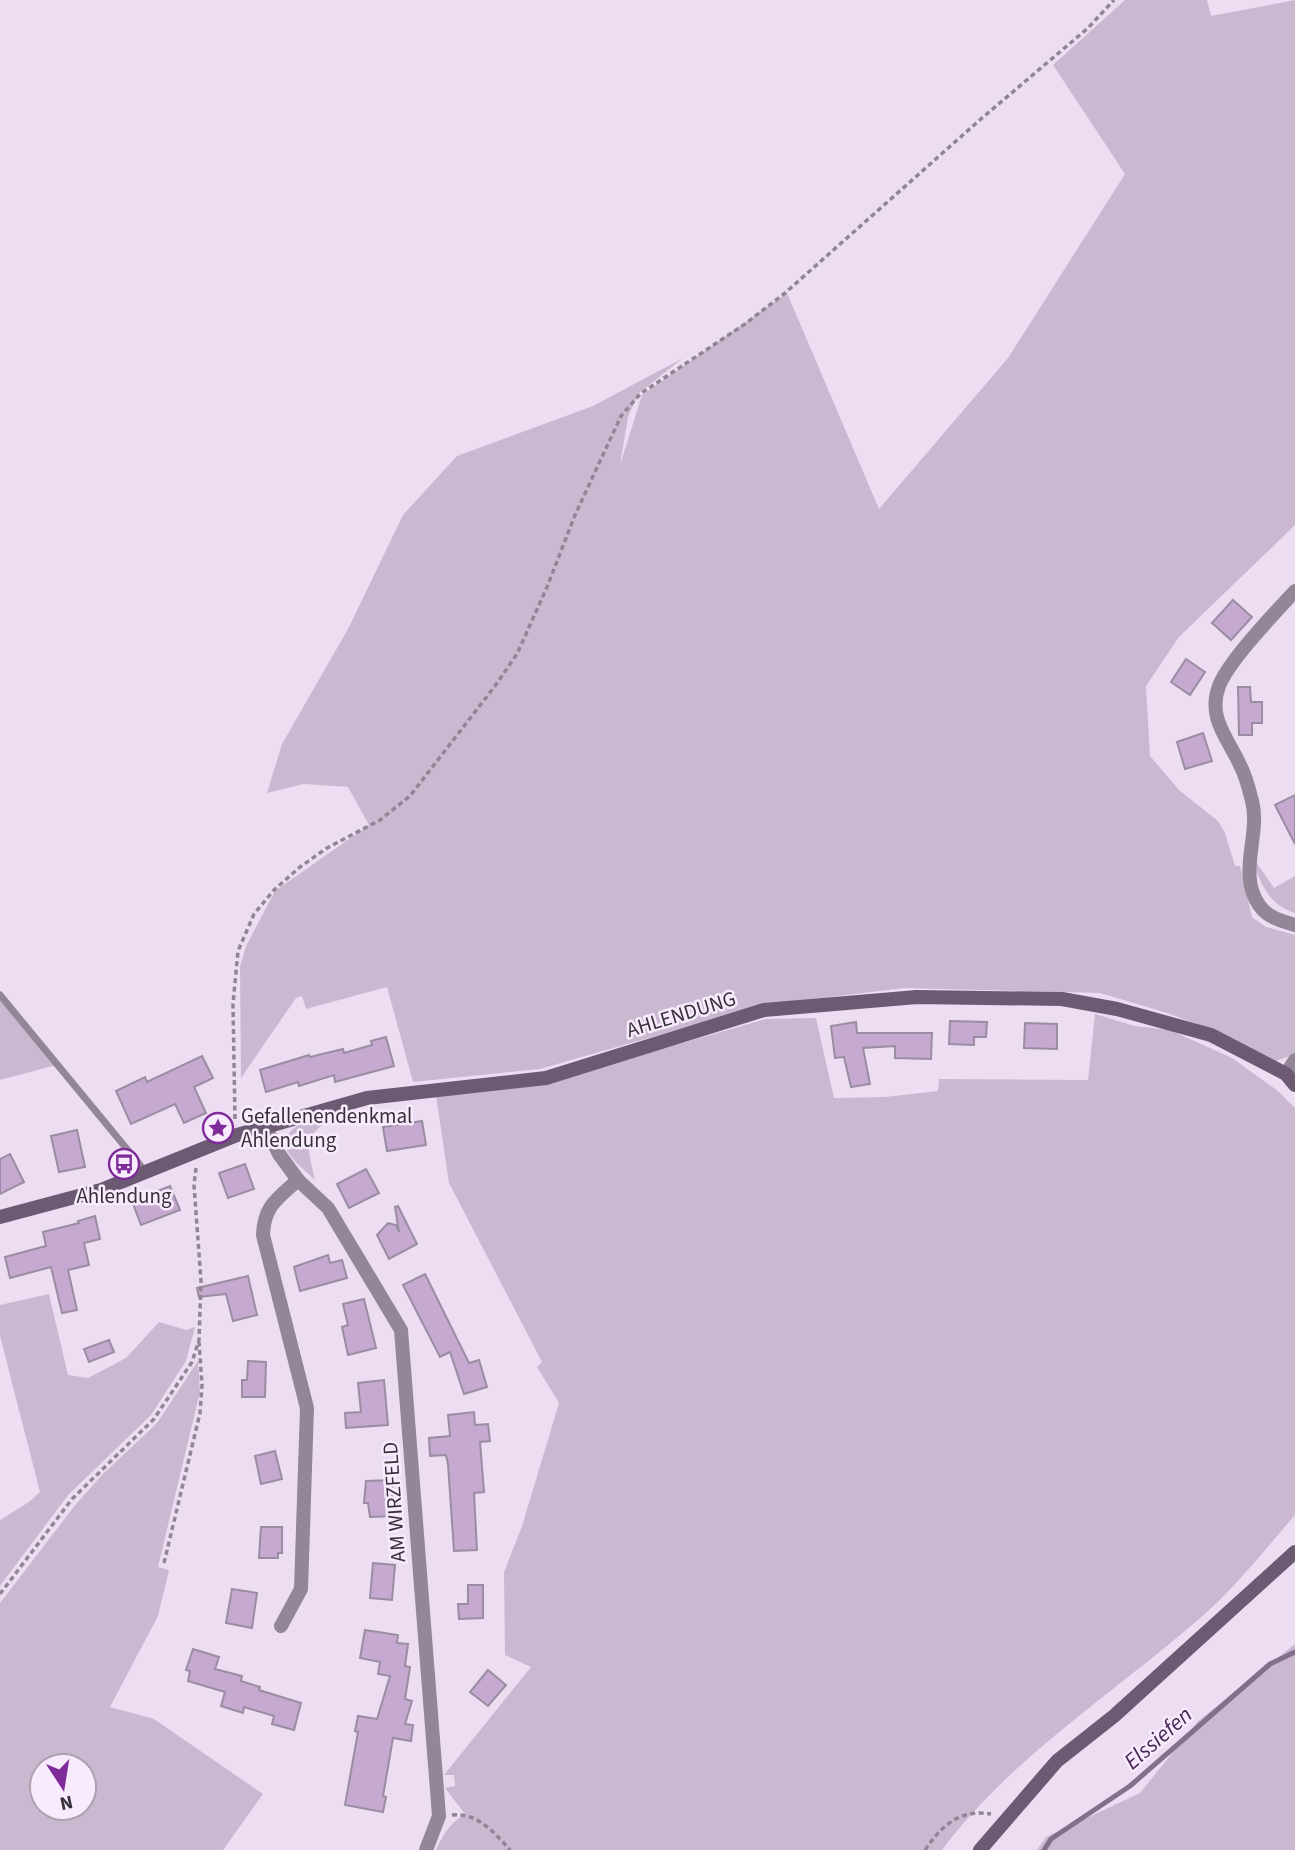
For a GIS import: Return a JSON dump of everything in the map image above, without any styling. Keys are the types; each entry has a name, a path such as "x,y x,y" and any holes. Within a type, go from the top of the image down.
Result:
{"street":[{"path":"1295,591 1261,629 1222,680 1216,699 1216,719 1241,766 1253,804 1254,828 1249,867 1251,888 1259,905 1273,919 1295,925"},
{"name":"AHLENDUNG","path":"0,1217 101,1191 237,1135 367,1098 546,1078 764,1010 917,997 1062,999 1117,1009 1211,1035 1291,1080"},
{"path":"1291,1080 1295,1060"},
{"name":"AM WIRZFELD","path":"265,1126 278,1154 298,1180 328,1208 401,1329 439,1816 426,1850"},
{"path":"281,1626 301,1589 306,1408 263,1236 264,1219 270,1206 298,1180"},
{"path":"980,1850 1058,1761 1114,1716 1295,1552"}],"lane":[{"path":"0,995 145,1171"}],"path":[{"path":"237,1135 233,1004 237,951 254,914 274,890 300,867 327,848 380,820 410,796 495,687 517,654 575,515 621,415 640,394 745,324 785,293 1088,28 1114,0"},
{"path":"164,1563 200,1413 201,1282 194,1185 198,1152"},
{"path":"0,1594 72,1499 154,1419 192,1362 199,1340"},
{"path":"458,1814 488,1825 510,1850"},
{"path":"925,1850 936,1833 951,1820 969,1814 993,1814"}],"shaded area":[{"path":"1125,0 1207,0 1211,16 1295,0 1295,525 1179,637 1146,686 1150,756 1179,790 1218,821 1225,833 1235,866 1240,866 1252,917 1266,927 1295,935 1295,1054 1276,1061 1208,1028 1100,993 905,988 763,1005 540,1069 413,1082 387,987 306,1009 302,996 296,998 241,1078 240,966 246,946 275,891 369,825 348,787 304,784 267,793 282,744 348,629 403,515 457,456 593,406 683,358 638,394 628,417 620,465 642,395 787,293 879,509 1008,358 1125,174 1053,65"},
{"path":"1254,859 1274,888 1295,876 1295,913 1279,905 1268,894 1253,864"},
{"path":"0,998 56,1065 0,1080"},
{"path":"1095,1014 1135,1026 1170,1030 1232,1058 1278,1091 1295,1108 1295,1515 1220,1600 1029,1758 969,1817 942,1850 436,1850 448,1829 465,1814 445,1788 455,1786 454,1775 444,1775 531,1667 505,1655 504,1572 522,1526 559,1403 537,1367 542,1362 449,1183 436,1096 544,1083 766,1019 816,1018 834,1098 885,1097 938,1091 939,1079 1088,1080"},
{"path":"337,1112 318,1129 310,1141 315,1180 288,1152 288,1135 302,1123"},
{"path":"49,1294 68,1375 88,1378 126,1358 159,1322 186,1330 195,1327 186,1361 151,1415 68,1495 0,1586 0,1520 40,1492 0,1336 0,1305"},
{"path":"198,1361 200,1392 158,1567 169,1570 158,1616 110,1707 154,1719 263,1794 223,1850 0,1850 0,1603 76,1504 102,1475 157,1423"},
{"path":"1295,1644 1295,1850 1037,1850 1046,1837 1140,1793 1198,1721"}],"building":[{"path":"1233,600 1252,617 1231,640 1212,623"},
{"path":"1186,659 1205,672 1190,695 1171,682"},
{"path":"1238,687 1250,687 1251,702 1262,702 1262,723 1252,723 1252,735 1239,735"},
{"path":"1203,733 1212,761 1185,769 1177,742"},
{"path":"1295,795 1295,844 1275,805"},
{"path":"950,1021 987,1022 986,1037 974,1037 974,1045 949,1044"},
{"path":"856,1022 857,1033 932,1033 931,1059 895,1058 895,1046 863,1048 870,1084 851,1087 844,1057 835,1058 831,1026"},
{"path":"1025,1023 1057,1024 1057,1049 1024,1048"},
{"path":"386,1037 394,1066 335,1082 334,1075 299,1086 298,1082 266,1092 260,1070 309,1055 310,1057 343,1049 344,1053 372,1045 371,1041"},
{"path":"202,1056 213,1078 194,1087 206,1113 184,1123 175,1104 131,1124 116,1091 145,1077 147,1082"},
{"path":"422,1121 426,1145 387,1151 383,1127"},
{"path":"77,1130 85,1167 59,1172 51,1136"},
{"path":"10,1154 24,1182 0,1194 0,1159"},
{"path":"245,1164 254,1189 228,1198 219,1173"},
{"path":"366,1169 379,1193 349,1208 337,1184"},
{"path":"170,1186 180,1210 141,1225 132,1201"},
{"path":"398,1206 417,1244 389,1259 377,1235 388,1223 396,1225 399,1232 395,1207"},
{"path":"95,1216 100,1239 84,1243 89,1265 68,1270 77,1310 62,1313 51,1267 10,1278 5,1257 46,1246 43,1232"},
{"path":"328,1255 330,1263 342,1260 347,1278 300,1291 294,1267"},
{"path":"425,1274 469,1363 479,1360 487,1387 464,1394 450,1352 440,1357 403,1285"},
{"path":"248,1276 257,1315 233,1321 226,1294 199,1297 197,1288"},
{"path":"364,1299 376,1348 348,1355 342,1327 348,1325 343,1304"},
{"path":"109,1340 114,1352 89,1362 84,1349"},
{"path":"248,1361 266,1362 265,1397 242,1397 242,1380 247,1380"},
{"path":"384,1380 388,1425 346,1428 345,1413 361,1412 358,1383"},
{"path":"474,1412 475,1425 488,1424 490,1441 480,1442 484,1492 474,1493 477,1550 454,1551 448,1464 446,1455 430,1456 429,1438 450,1436 448,1415"},
{"path":"275,1451 282,1479 261,1484 255,1456"},
{"path":"392,1480 394,1516 370,1517 368,1503 364,1503 366,1481"},
{"path":"261,1527 282,1527 282,1553 278,1553 278,1558 259,1558"},
{"path":"373,1563 395,1565 392,1600 370,1598"},
{"path":"468,1585 483,1585 483,1618 459,1619 458,1604 468,1604"},
{"path":"232,1589 257,1593 252,1628 226,1623"},
{"path":"365,1630 398,1635 397,1643 408,1644 405,1666 410,1667 405,1699 412,1701 405,1724 413,1725 411,1741 393,1738 383,1796 386,1797 383,1812 345,1805 358,1732 355,1731 358,1716 377,1719 390,1676 378,1674 380,1662 360,1658"},
{"path":"193,1649 219,1657 215,1669 242,1676 241,1681 260,1687 259,1690 301,1703 294,1730 272,1724 274,1716 244,1707 243,1713 221,1706 225,1692 188,1681 190,1671 186,1670"},
{"path":"488,1670 506,1685 488,1706 470,1692"}],"waterway":[{"name":"Elssiefen","path":"1044,1850 1051,1839 1130,1786 1270,1664 1295,1652"}],"place":[{"name":"Gefallenendenkmal Ahlendung","path":"218,1128"},
{"name":"Ahlendung","path":"124,1164"}]}
